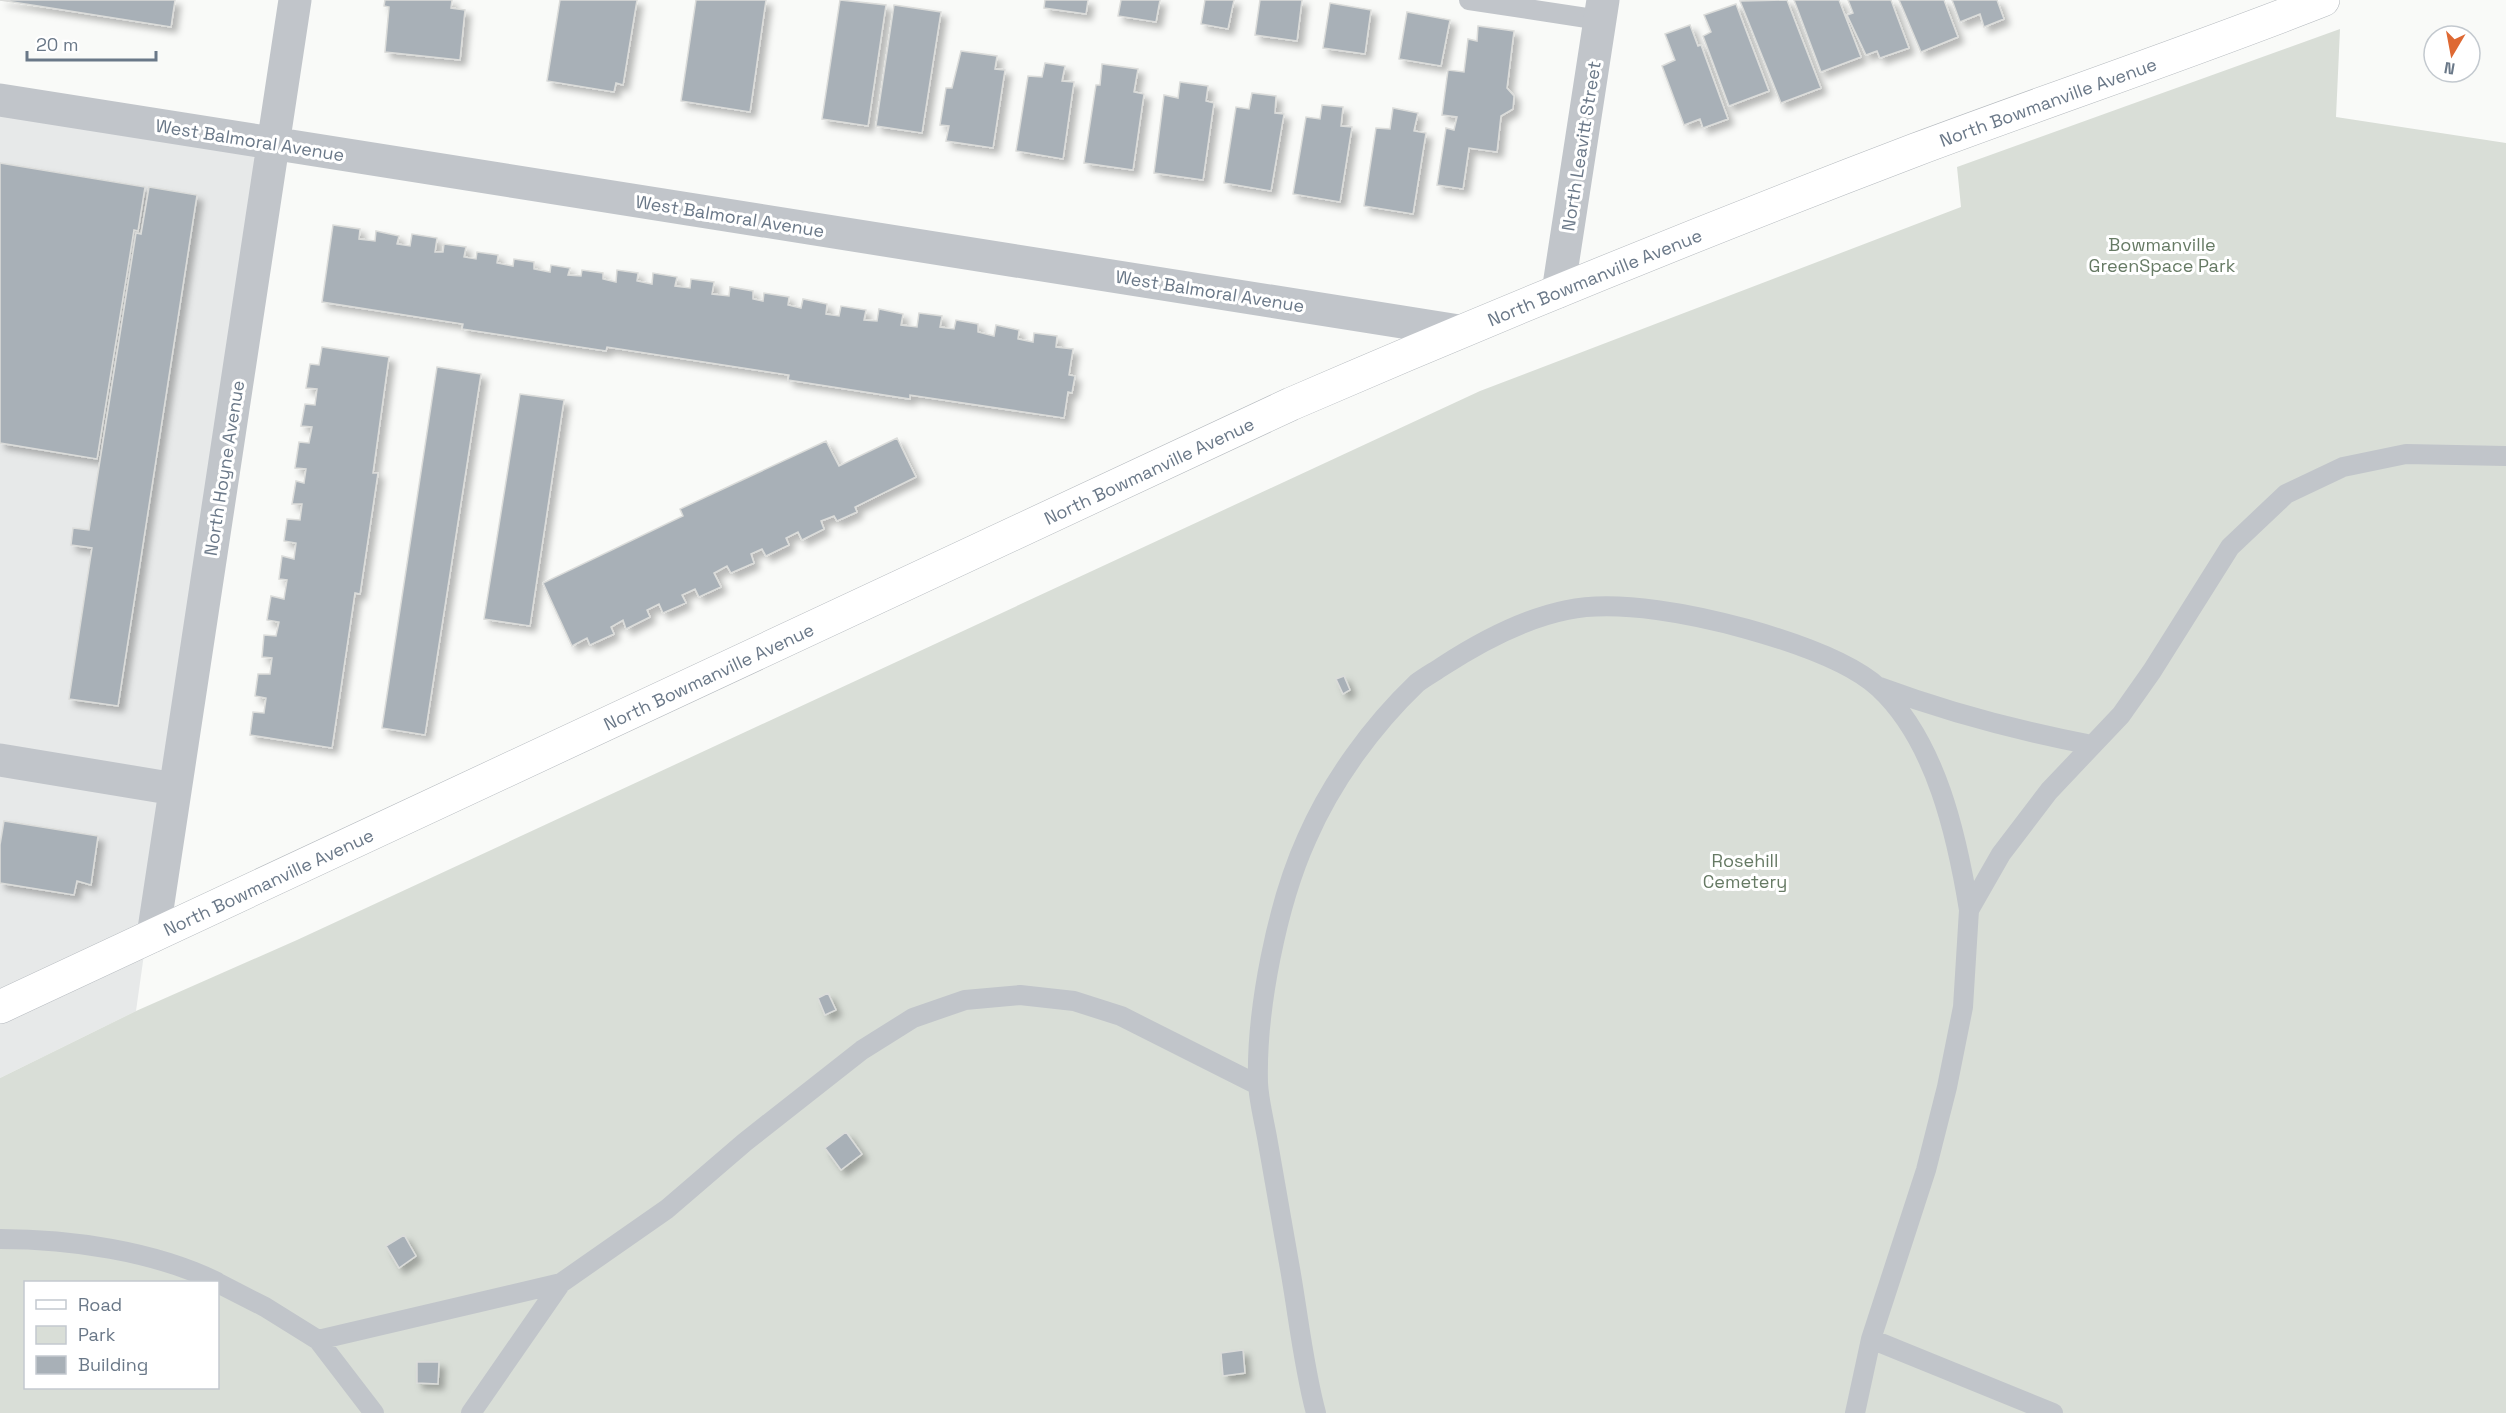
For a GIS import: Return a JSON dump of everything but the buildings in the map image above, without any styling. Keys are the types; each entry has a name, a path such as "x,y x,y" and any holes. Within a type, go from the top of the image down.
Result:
{"street":[{"name":"North Hoyne Avenue","path":"153,936 296,0"},
{"name":"North Bowmanville Avenue","path":"0,1007 1280,409 1459,331 2271,10 2323,0"},
{"name":"North Leavitt Street","path":"1558,292 1602,10"},
{"name":"West Balmoral Avenue","path":"0,100 1459,331"},
{"path":"0,760 175,789"}],"lane":[{"path":"1469,0 1602,10"},
{"path":"1969,910 2001,854 2049,791 2121,715 2152,671 2230,547 2286,494 2343,467 2406,454 2506,456"},
{"path":"1316,1413 1258,1085 1270,962 1287,895 1307,838 1342,774 1378,726 1419,681 1467,651 1514,627 1568,610 1612,607 1666,612 1721,622 1769,636 1832,659 1877,687 1938,709 2010,728 2092,745"},
{"path":"1855,1413 1871,1339 1926,1170 1947,1087 1964,1007 1969,910 1959,850 1946,806 1928,762 1907,721 1877,687"},
{"path":"471,1413 561,1283 667,1209 745,1142 862,1050 913,1018 965,1000 1020,995 1074,1001 1121,1016 1258,1085"},
{"path":"0,1239 69,1242 152,1259 212,1281"},
{"path":"318,1340 561,1283"},
{"path":"219,1284 265,1307 318,1340 374,1413"},
{"path":"1871,1339 2054,1413"}],"shaded area":[{"path":"0,99 259,139 136,1011 0,1078"}],"green space":[{"name":"Rosehill Cemetery","path":"2340,29 2336,117 2506,143 2506,1413 0,1413 0,1078 136,1011 297,940 1480,391 1961,207 1957,167"}],"park label":[{"name":"Bowmanville GreenSpace Park","path":"2162,254"}]}
